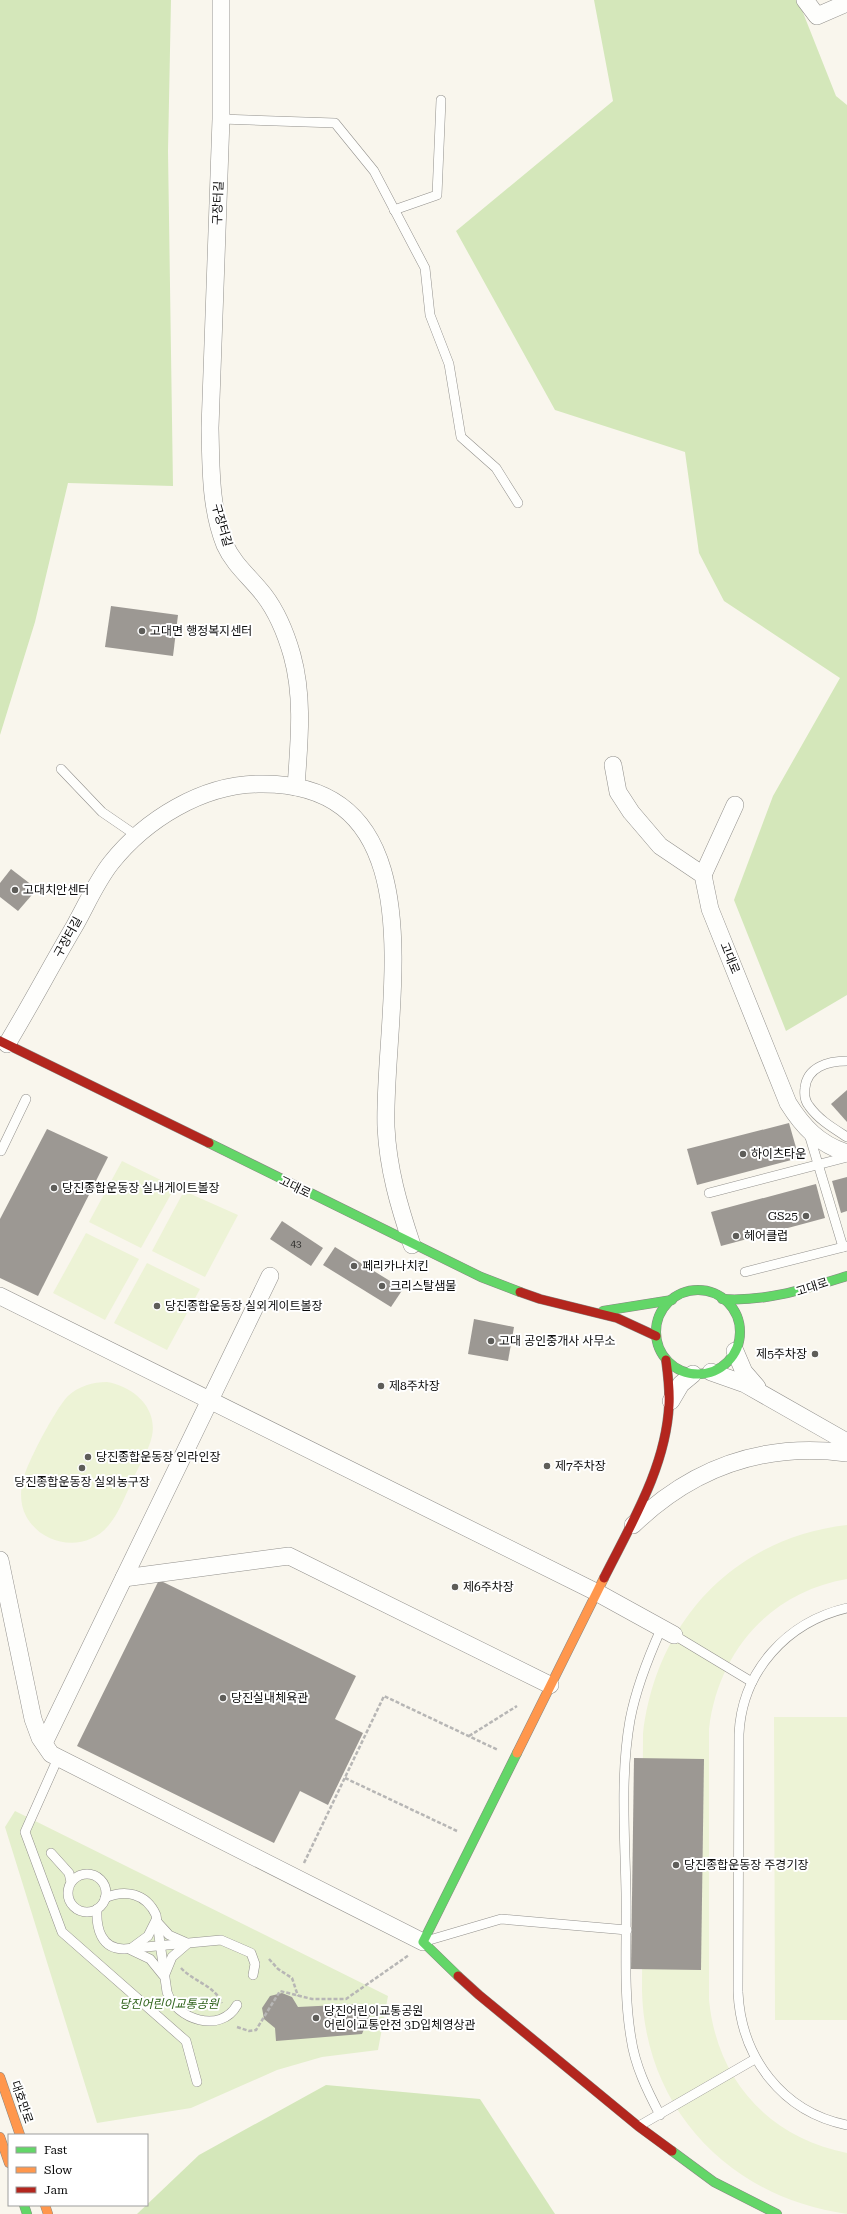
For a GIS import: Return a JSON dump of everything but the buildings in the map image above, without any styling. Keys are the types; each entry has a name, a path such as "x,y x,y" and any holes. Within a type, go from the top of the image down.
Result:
{"street":[{"name":"구장터길","path":"3,1045 102,878 124,848 137,836 190,801 222,788 265,784 296,788 300,711 297,680 292,655 276,613 265,596 234,560 225,545 215,507 211,475 210,428 221,119 221,0"},
{"path":"805,0 817,16 847,3"},
{"path":"613,765 618,792 631,812 660,846 703,875 735,805"},
{"path":"296,788 320,795 339,804 349,812 368,835 386,879 391,903 393,937 392,1016 386,1125 388,1156 399,1205 412,1245"},
{"name":"고대로","path":"703,875 710,909 788,1103 801,1124 808,1131 823,1142 847,1152"},
{"name":"고대로","path":"3,1045 412,1245 506,1287 555,1303 597,1312"},
{"path":"44,1743 270,1276"},
{"name":"고대로","path":"778,1298 847,1276"},
{"path":"597,1312 634,1308 672,1300 682,1294 700,1291 712,1293 722,1299 735,1313 740,1331"},
{"path":"0,1296 211,1399 596,1592 668,1632"},
{"path":"722,1299 751,1301 778,1298"},
{"path":"762,1308 778,1298"},
{"path":"423,1942 628,1530 660,1458 671,1401 666,1360 656,1336 660,1316 672,1300"},
{"path":"597,1312 617,1318 656,1336"},
{"path":"666,1360 681,1370 693,1374 711,1372 726,1363 735,1350 740,1331 747,1322"},
{"path":"735,1350 744,1372 762,1394"},
{"path":"711,1372 745,1384 847,1442"},
{"path":"671,1401 681,1384 693,1374"},
{"path":"628,1530 648,1511 680,1488 708,1472 738,1460 759,1454 793,1450 823,1450 847,1453"},
{"path":"124,1578 289,1556 550,1685"},
{"path":"0,1560 32,1719 51,1754 423,1942 479,1994 638,2126 714,2182 777,2214"},
{"name":"대호만로","path":"0,2077 20,2134"},
{"path":"0,2137 8,2160"}],"lane":[{"path":"394,210 437,195 441,100"},
{"path":"221,119 335,123 374,172 425,268 430,315 449,364 461,437 496,468 518,503"},
{"path":"60,769 102,812 137,836"},
{"path":"847,1060 828,1062 814,1070 806,1084 805,1095 808,1106 820,1120 847,1137"},
{"path":"0,1151 26,1099"},
{"path":"745,1272 845,1247 808,1131"},
{"path":"709,1193 847,1157"},
{"path":"847,1608 818,1617 792,1632 768,1656 752,1682 742,1710 739,1734 738,1992 743,2031 755,2059 772,2082 793,2102 815,2115 847,2125"},
{"path":"660,2115 643,2083 631,2040 628,2014 625,1789 626,1750 637,1691 668,1632 752,1682"},
{"path":"58,1758 25,1832 62,1932 186,2041 197,2082"},
{"path":"50,1853 69,1873 71,1882 68,1890 70,1900 76,1908 87,1912 96,1922 106,1945 116,1949 128,1949 224,1941 250,1953 255,1964 253,1975"},
{"path":"69,1873 95,1876 101,1880 106,1888 116,1893"},
{"path":"71,1882 81,1875"},
{"path":"105,1898 106,1888"},
{"path":"96,1922 97,1909 105,1898 116,1893 131,1893 143,1898 152,1908 156,1919 167,1992 172,2002 188,2016 198,2020 208,2021 219,2021 227,2017 237,2005"},
{"path":"87,1912 97,1909"},
{"path":"156,1919 169,1935 189,1943"},
{"path":"128,1949 138,1944 148,1936 156,1919"},
{"path":"423,1942 501,1920 627,1930"},
{"path":"165,1980 168,1965 172,1957 189,1943"},
{"path":"128,1949 136,1951 154,1962 165,1980"},
{"path":"638,2126 660,2115 755,2059"}],"path":[{"path":"297,1878 384,1696 514,1758"},
{"path":"469,1736 521,1703"},
{"path":"345,1778 474,1839"},
{"path":"172,1957 192,1978 213,1990 218,1996 227,2017 236,2026 249,2031 256,2030 280,1991 312,1999 346,1999 385,1973 423,1942"},
{"path":"250,1953 268,1958 278,1969 292,1978 298,1996"}],"green space":[{"path":"0,0 171,0 168,151 173,486 68,483 35,622 0,735"},
{"path":"594,0 798,0 836,96 847,105 847,995 786,1031 734,900 773,796 840,678 724,601 699,553 685,452 555,410 456,231 613,101"},
{"path":"122,1161 175,1187 141,1248 89,1222"},
{"name":"당진종합운동장 실외게이트볼장","path":"184,1191 238,1215 205,1277 152,1251"},
{"path":"86,1233 139,1259 105,1320 53,1293"},
{"name":"당진종합운동장 실외게이트볼장","path":"147,1263 200,1289 167,1350 114,1323"},
{"name":"당진종합운동장 인라인장","path":"107,1382 116,1384 134,1393 147,1407 153,1426 151,1441 119,1509 108,1526 99,1534 88,1540 65,1542 54,1540 43,1534 34,1526 24,1512 21,1492 24,1476 49,1424 68,1396 86,1385"},
{"name":"당진종합운동장 주경기장","path":"847,1525 847,1579 819,1586 794,1597 772,1612 752,1630 736,1651 724,1675 714,1701 709,1729 709,2000 714,2029 723,2055 735,2079 751,2100 771,2119 793,2134 819,2145 847,2153 847,2214 805,2205 766,2189 732,2168 702,2141 678,2110 659,2074 647,2034 642,1991 643,1734 651,1693 664,1656 683,1622 708,1592 736,1567 769,1547 806,1533"},
{"path":"774,1717 847,1717 847,2020 775,2020"},
{"name":"당진어린이교통공원","path":"15,1811 388,1996 378,2050 322,2057 277,2070 191,2108 97,2123 5,1827"},
{"path":"326,2085 480,2099 555,2214 137,2214 145,2206 148,2206 148,2204 199,2155"}],"traffic: fast":[{"path":"209,1143 481,1277 520,1292"},
{"path":"722,1299 754,1298 785,1294 847,1276"},
{"path":"698,1290 706,1291 721,1297 733,1309 739,1324 740,1332 739,1340 733,1355 721,1367 706,1373 698,1374 690,1373 675,1367 663,1355 657,1340 656,1332 657,1324 663,1309 675,1297 690,1291 698,1290"},
{"path":"603,1311 672,1300"},
{"path":"458,1976 423,1942 517,1753"},
{"path":"672,2151 714,2182 777,2214"},
{"path":"24,2206 27,2214"}],"traffic: slow":[{"path":"517,1753 604,1578"},
{"path":"0,2077 20,2134"},
{"path":"0,2137 8,2160"},
{"path":"45,2206 48,2214"}],"traffic: jam":[{"path":"0,1041 209,1143"},
{"path":"520,1292 540,1299 617,1318 656,1336"},
{"path":"604,1578 646,1494 661,1451 669,1405 666,1360"},
{"path":"458,1976 638,2126 672,2151"}],"place":[{"name":"고대면 행정복지센터","path":"142,631"},
{"name":"고대치안센터","path":"15,890"},
{"name":"하이츠타운","path":"743,1154"},
{"name":"당진종합운동장 실내게이트볼장","path":"54,1188"},
{"name":"GS25","path":"806,1216"},
{"name":"헤어클럽","path":"736,1236"},
{"name":"페리카나치킨","path":"354,1266"},
{"name":"크리스탈샘물","path":"382,1286"},
{"name":"당진종합운동장 실외게이트볼장","path":"157,1306"},
{"name":"고대 공인중개사 사무소","path":"491,1341"},
{"name":"제5주차장","path":"815,1354"},
{"name":"제8주차장","path":"381,1386"},
{"name":"당진종합운동장 인라인장","path":"88,1457"},
{"name":"제7주차장","path":"547,1466"},
{"name":"당진종합운동장 실외농구장","path":"82,1468"},
{"name":"제6주차장","path":"455,1587"},
{"name":"당진실내체육관","path":"223,1698"},
{"name":"당진종합운동장 주경기장","path":"676,1865"},
{"name":"당진어린이교통공원 어린이교통안전 3D입체영상관","path":"316,2018"}]}
